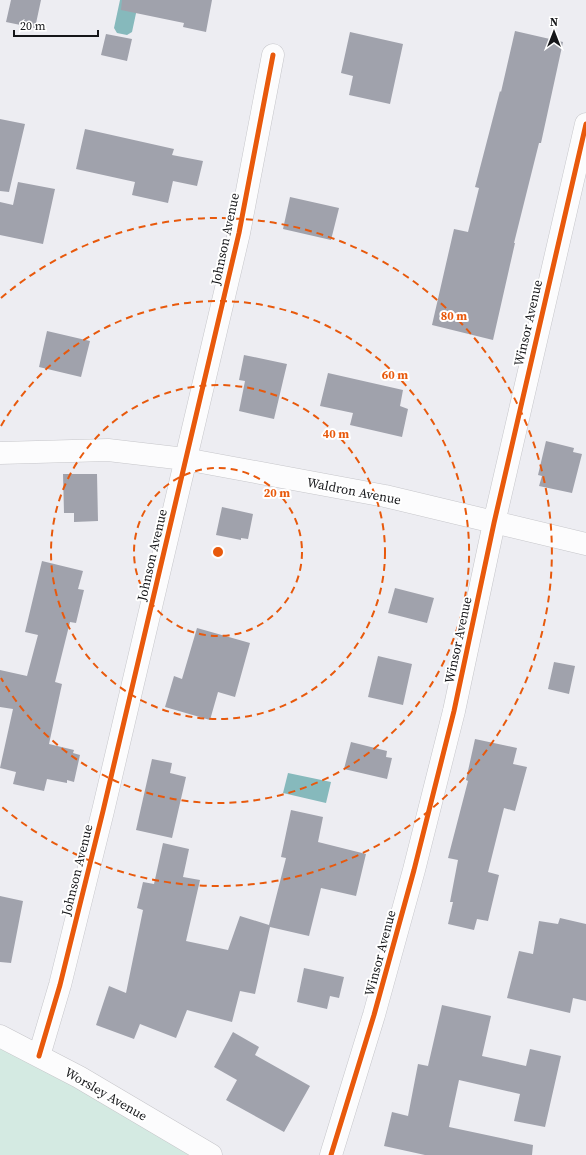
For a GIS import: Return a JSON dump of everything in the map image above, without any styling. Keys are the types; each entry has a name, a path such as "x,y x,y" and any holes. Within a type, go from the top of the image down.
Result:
{"street":[{"name":"Johnson Avenue","path":"39,1056 62,978 103,812 238,233 273,55"},
{"name":"Winsor Avenue","path":"331,1155 374,1015 414,870 454,711 494,523 586,124"},
{"name":"Waldron Avenue","path":"0,453 108,450 185,459 385,496 586,544"},
{"name":"Worsley Avenue","path":"0,1036 79,1077 211,1155"}],"green space":[{"path":"0,1033 212,1155 0,1155"}],"water":[{"path":"120,0 136,0 138,4 132,32 127,35 117,33 114,28"},
{"path":"288,773 331,782 326,803 283,793"}],"building":[{"path":"11,0 41,0 35,28 6,22"},
{"path":"122,0 212,0 206,32 183,27 184,23 121,10"},
{"path":"515,31 563,42 541,143 539,143 514,243 493,340 432,325 454,229 468,232 479,188 475,187 500,91 501,92"},
{"path":"350,32 403,44 390,104 349,95 353,76 341,73"},
{"path":"106,34 132,39 127,61 101,55"},
{"path":"0,119 25,124 9,192 0,191"},
{"path":"85,129 174,149 172,155 203,161 197,186 173,181 168,203 132,195 135,182 76,169"},
{"path":"18,182 55,189 43,244 0,235 0,202 13,205"},
{"path":"290,197 339,208 331,240 283,229"},
{"path":"47,331 90,341 81,377 39,367"},
{"path":"244,355 287,364 274,419 239,411 245,381 239,380"},
{"path":"328,373 403,390 400,406 408,409 402,437 350,425 353,413 320,406"},
{"path":"546,441 574,448 573,452 582,454 572,493 539,486 542,476 538,475"},
{"path":"63,474 97,474 98,521 74,522 74,513 64,513"},
{"path":"222,507 253,514 248,539 241,538 241,540 216,535"},
{"path":"42,561 83,571 78,589 84,590 76,623 70,622 55,682 62,684 49,744 74,750 73,753 80,755 74,782 67,780 67,783 47,779 44,791 13,784 16,772 0,768 13,709 0,707 0,670 27,676 38,635 25,632"},
{"path":"395,588 434,598 427,623 388,613"},
{"path":"197,628 250,643 235,697 218,692 210,720 165,707 174,676 182,679"},
{"path":"378,656 412,664 403,705 368,697"},
{"path":"554,662 575,666 569,694 548,689"},
{"path":"475,739 517,748 513,764 527,767 515,811 504,808 488,872 499,875 488,921 477,919 474,930 448,924 453,902 450,902 458,860 448,858 468,781 466,780"},
{"path":"351,742 387,751 386,757 392,758 387,779 344,769"},
{"path":"152,759 172,763 170,773 186,777 172,838 136,830"},
{"path":"291,810 323,817 318,842 366,854 356,896 321,888 309,936 270,927 255,994 240,991 232,1022 187,1010 176,1038 140,1024 134,1039 96,1025 109,986 126,993 143,910 137,908 143,882 154,884 163,843 189,849 183,877 200,880 186,941 228,950 240,916 269,925 286,858 281,857"},
{"path":"0,896 23,901 11,963 0,962"},
{"path":"560,918 586,924 586,1001 573,998 570,1013 507,998 519,951 533,954 539,921 558,924"},
{"path":"304,968 344,977 339,998 330,996 327,1009 297,1002"},
{"path":"442,1005 491,1016 482,1056 526,1066 530,1049 561,1056 545,1127 514,1121 520,1094 459,1080 449,1127 533,1145 532,1155 425,1155 384,1146 392,1112 408,1116 418,1064 428,1066"},
{"path":"233,1032 259,1047 255,1055 310,1086 284,1132 226,1100 237,1080 214,1067"}],"cycle path":[{"path":"39,1056 60,985 103,811 239,233 273,55"},
{"path":"331,1155 374,1015 414,870 454,711 494,523 586,124"}]}
